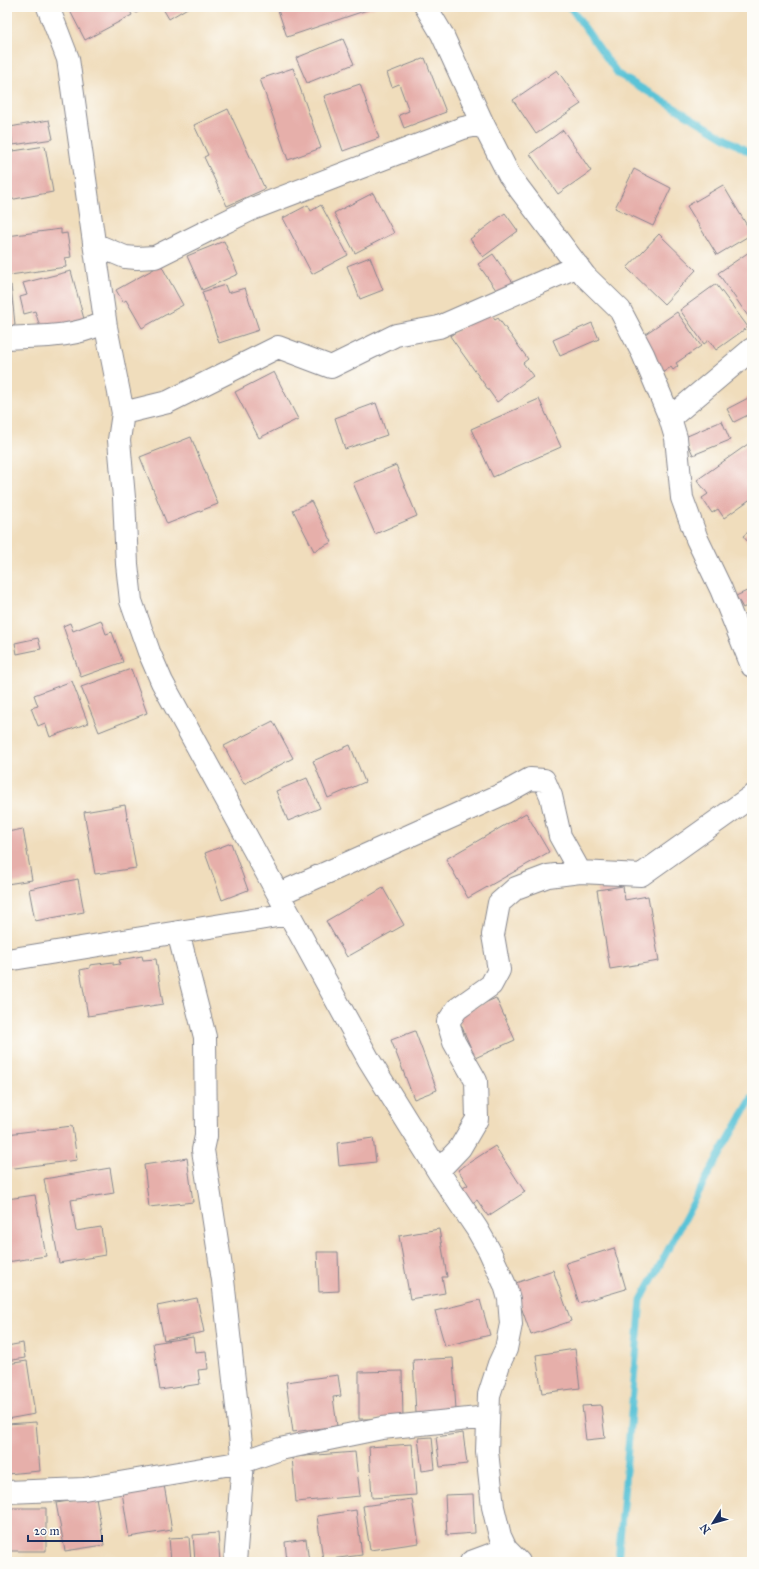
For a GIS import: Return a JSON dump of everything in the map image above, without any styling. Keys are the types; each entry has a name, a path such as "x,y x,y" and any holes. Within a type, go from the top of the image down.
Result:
{"street":[{"path":"48,7 68,59 106,327 123,413 119,440 124,498 127,564 131,601 149,652 165,688 369,1060 489,1250 500,1271 510,1299 511,1312 509,1337 489,1395 487,1451 492,1507 500,1536 513,1556 471,1562"},
{"path":"426,7 442,34 483,124 509,175 585,276 620,310 643,354 670,418 676,438 682,498 697,539 721,589 752,666"},
{"path":"94,244 125,257 155,257 210,228 252,209 463,128 483,124"},
{"path":"123,413 168,402 278,347 331,367 396,335 439,327 578,266"},
{"path":"7,338 56,336 87,331 100,324 106,327"},
{"path":"670,418 752,349"},
{"path":"278,894 505,793 530,778 544,780 551,796 560,836 580,872"},
{"path":"438,1171 460,1148 477,1119 476,1081 454,1042 448,1022 456,1009 491,985 498,970 493,935 499,903 516,888 548,876 580,872 641,875 752,796"},
{"path":"7,960 289,914"},
{"path":"178,932 206,1037 206,1136 203,1150 223,1280 243,1462 235,1562"},
{"path":"7,1492 84,1489 243,1462 280,1449 382,1428 488,1417"}],"building":[{"path":"68,7 128,7 132,15 85,40"},
{"path":"133,7 147,7 136,13"},
{"path":"162,7 189,7 169,19"},
{"path":"277,7 376,7 287,37"},
{"path":"343,39 354,64 307,83 296,58"},
{"path":"425,58 446,112 404,128 399,115 409,111 399,84 392,87 387,73"},
{"path":"293,68 321,148 288,160 260,79"},
{"path":"557,70 581,104 536,134 513,100"},
{"path":"360,84 379,138 343,151 324,96"},
{"path":"228,109 265,189 227,206 204,157 208,155 194,125"},
{"path":"49,120 53,139 13,145 10,127"},
{"path":"563,130 591,171 558,194 530,154"},
{"path":"45,146 53,192 9,200 7,186 7,152"},
{"path":"634,169 671,188 653,226 615,208"},
{"path":"723,185 752,234 717,255 687,206"},
{"path":"373,193 394,233 355,253 334,213"},
{"path":"308,205 311,211 321,205 348,255 312,274 283,218"},
{"path":"505,213 518,231 483,257 470,239"},
{"path":"61,229 61,234 67,233 71,257 65,258 66,267 10,275 7,256 7,236"},
{"path":"659,234 696,270 664,304 627,268"},
{"path":"224,241 238,274 202,290 187,256"},
{"path":"752,250 752,322 718,273"},
{"path":"493,254 516,287 501,297 478,264"},
{"path":"370,257 383,290 360,299 347,266"},
{"path":"161,265 183,305 142,328 126,300 123,302 116,290"},
{"path":"71,271 84,319 41,330 35,311 24,314 20,297 27,295 23,283"},
{"path":"716,284 748,327 716,350 709,340 704,344 680,310"},
{"path":"7,285 11,285 15,325 7,326"},
{"path":"225,285 228,293 245,288 259,330 219,343 202,292"},
{"path":"487,309 495,320 498,318 528,359 523,363 533,376 497,402 450,336"},
{"path":"677,312 701,346 676,363 678,366 673,370 671,367 662,373 638,339"},
{"path":"592,323 599,339 560,356 553,340"},
{"path":"274,372 298,419 259,438 235,392"},
{"path":"752,396 752,413 734,422 727,409"},
{"path":"539,399 561,447 493,477 471,429"},
{"path":"376,403 387,435 345,449 335,418"},
{"path":"722,421 730,440 693,455 685,437"},
{"path":"191,437 218,504 167,524 140,457"},
{"path":"748,444 752,450 752,498 724,518 718,509 712,513 702,498 708,494 697,480"},
{"path":"396,465 417,516 375,534 353,483"},
{"path":"311,501 332,542 314,551 293,510"},
{"path":"752,529 752,547 743,536"},
{"path":"749,590 752,596 752,603 743,608 736,596"},
{"path":"101,620 106,634 112,632 123,662 81,677 63,626 70,623 73,631"},
{"path":"38,638 41,649 17,654 15,643"},
{"path":"131,669 147,713 99,732 81,687"},
{"path":"72,681 88,723 50,737 45,723 38,726 31,708 38,706 34,695"},
{"path":"273,721 293,758 244,784 224,746"},
{"path":"350,745 365,782 328,798 313,761"},
{"path":"307,778 320,808 288,821 276,791"},
{"path":"125,805 136,868 95,874 84,812"},
{"path":"526,813 549,852 468,898 446,859"},
{"path":"23,829 32,880 7,884 7,832"},
{"path":"231,843 248,890 222,900 205,853"},
{"path":"78,879 84,912 35,921 29,889"},
{"path":"623,886 625,900 648,896 659,961 610,969 597,890"},
{"path":"383,888 404,925 347,957 326,921"},
{"path":"142,956 143,960 156,959 163,1004 88,1016 80,970 90,968 90,965 113,962 113,965 120,964 119,960"},
{"path":"496,998 515,1040 475,1058 457,1015"},
{"path":"415,1031 437,1090 414,1099 391,1040"},
{"path":"72,1126 77,1160 7,1169 7,1134"},
{"path":"373,1138 376,1162 339,1166 337,1143"},
{"path":"495,1146 525,1192 488,1216 477,1200 466,1207 456,1192 468,1185 458,1170"},
{"path":"187,1158 193,1202 149,1207 144,1165"},
{"path":"110,1168 114,1193 71,1200 76,1231 101,1227 105,1255 59,1263 44,1179"},
{"path":"35,1195 46,1256 7,1262 7,1199"},
{"path":"439,1229 447,1277 442,1277 445,1293 410,1299 399,1236"},
{"path":"614,1248 626,1289 579,1303 566,1263"},
{"path":"317,1252 338,1252 339,1291 319,1292"},
{"path":"553,1270 571,1321 531,1335 513,1284"},
{"path":"197,1298 204,1332 164,1340 157,1306"},
{"path":"480,1300 490,1335 445,1346 435,1311"},
{"path":"193,1337 195,1352 206,1351 208,1369 198,1370 200,1384 160,1390 153,1343"},
{"path":"23,1343 25,1358 7,1361 7,1346"},
{"path":"575,1349 580,1388 542,1393 536,1355"},
{"path":"453,1358 456,1411 416,1413 413,1360"},
{"path":"27,1361 35,1414 7,1419 7,1364"},
{"path":"402,1371 403,1419 359,1419 359,1372"},
{"path":"338,1375 341,1396 333,1397 337,1426 293,1432 286,1382"},
{"path":"601,1405 605,1438 586,1440 582,1406"},
{"path":"36,1422 40,1471 7,1474 7,1424"},
{"path":"463,1433 467,1464 440,1467 436,1437"},
{"path":"432,1437 435,1469 422,1471 418,1438"},
{"path":"412,1444 416,1495 372,1498 369,1447"},
{"path":"355,1452 360,1496 296,1502 292,1457"},
{"path":"164,1485 172,1530 129,1537 122,1492"},
{"path":"473,1494 475,1533 447,1535 445,1495"},
{"path":"96,1497 104,1545 65,1551 56,1503"},
{"path":"412,1499 419,1543 370,1550 363,1506"},
{"path":"7,1508 46,1508 46,1551 7,1551"},
{"path":"356,1510 362,1555 323,1560 317,1516"},
{"path":"218,1533 220,1562 195,1562 193,1535"},
{"path":"189,1537 191,1562 171,1562 169,1538"},
{"path":"306,1539 309,1562 287,1562 285,1542"}],"waterway":[{"path":"570,7 618,74 752,154"},
{"path":"618,1562 641,1300 715,1162 752,1098"}]}
